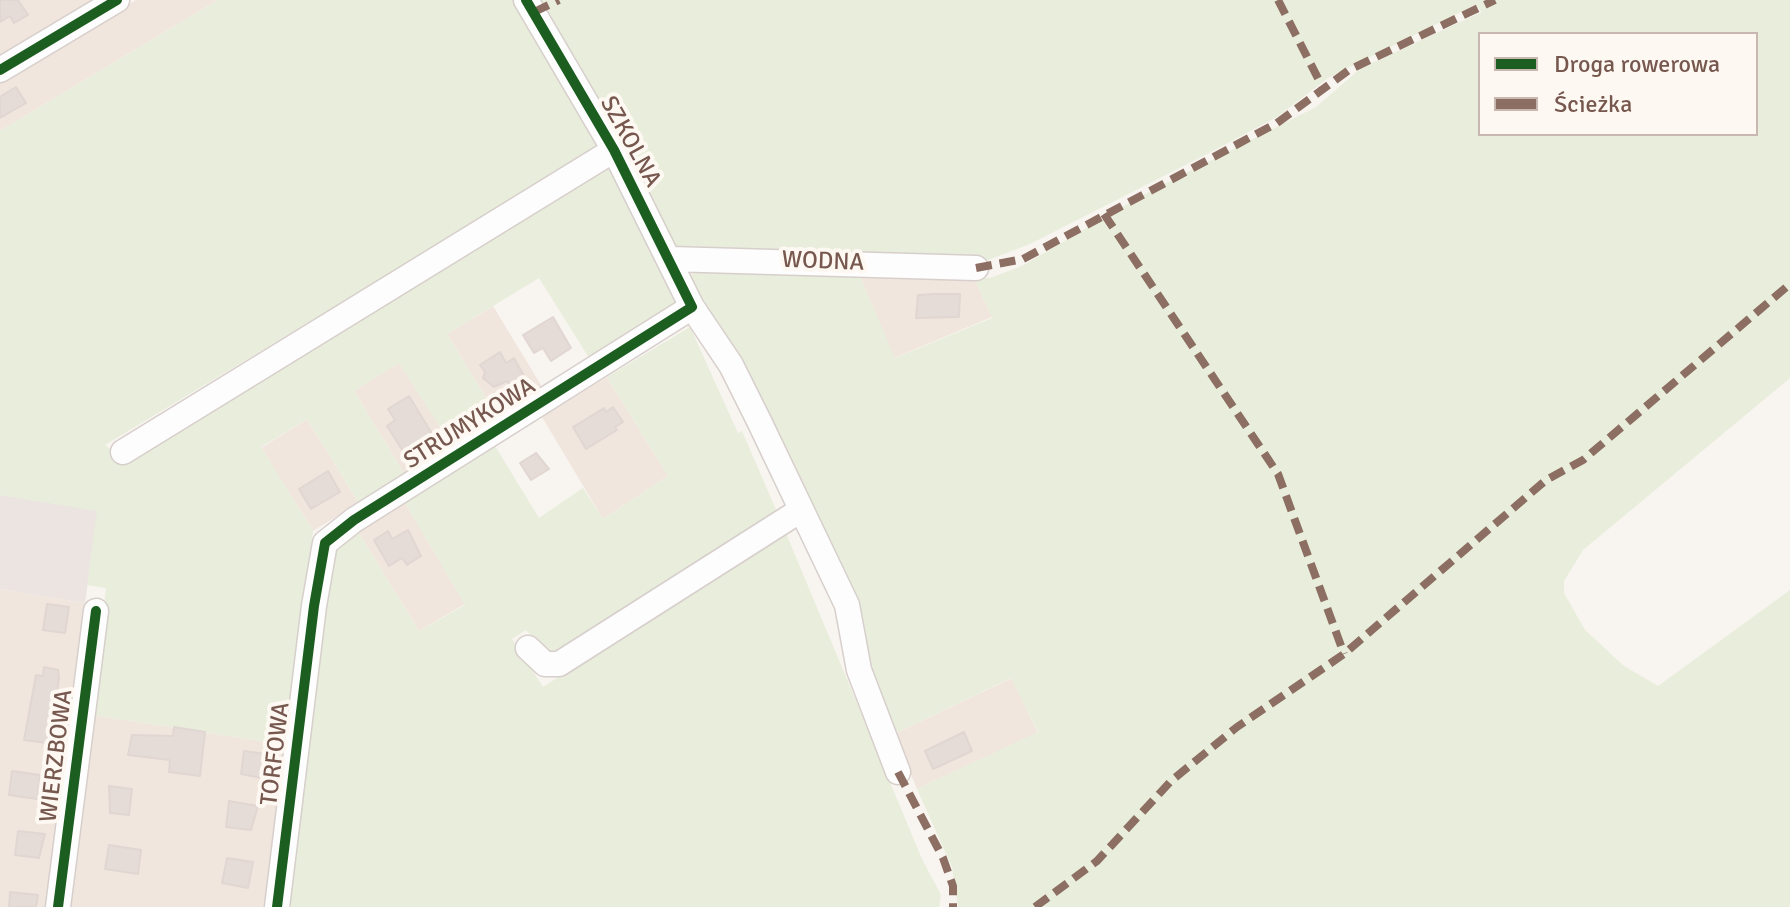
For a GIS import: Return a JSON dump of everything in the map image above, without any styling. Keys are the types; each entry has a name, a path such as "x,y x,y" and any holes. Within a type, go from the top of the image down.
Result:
{"street":[{"path":"0,70 117,0"},
{"name":"SZKOLNA","path":"526,0 614,150 692,307 731,365 847,605 859,670 898,772"},
{"path":"123,452 614,150"},
{"name":"WODNA","path":"670,259 976,268"},
{"name":"STRUMYKOWA","path":"314,606 325,543 336,531 692,307"},
{"path":"528,648 545,664 559,664 801,510"},
{"name":"TORFOWA","path":"277,907 314,606"},
{"name":"WIERZBOWA","path":"58,907 96,611"}],"shaded area":[{"path":"0,0 98,0 0,59"},
{"path":"136,0 218,0 0,131 0,82"},
{"path":"859,274 974,278 992,317 894,358"},
{"path":"493,306 544,390 498,418 447,334"},
{"path":"400,362 452,446 405,475 354,391"},
{"path":"607,377 668,476 603,519 542,417"},
{"path":"307,419 359,503 313,531 261,448"},
{"path":"0,495 98,510 85,603 0,589"},
{"path":"404,501 465,604 419,631 357,530"},
{"path":"0,589 85,603 48,907 0,907"},
{"path":"1012,678 1038,733 917,789 894,734"},
{"path":"92,715 287,745 267,907 69,907"}],"green space":[{"path":"218,0 516,0 602,145 105,445 123,459 612,163 680,306 591,361 539,278 447,334 498,418 452,446 399,363 354,391 405,475 359,503 307,419 261,447 313,531 287,745 92,715 106,588 87,585 97,511 0,495 0,131"},
{"path":"533,0 1790,0 1790,378 1583,550 1564,581 1564,593 1585,630 1624,666 1658,686 1790,590 1790,907 958,907 952,867 917,789 1038,732 1011,678 894,734 738,365 691,276 697,268 859,274 895,358 992,318 974,278 990,278 1022,266 1143,195 1316,107 1361,68 1482,12 1475,5 1328,78 1277,117 1030,244 983,262 675,252"},
{"path":"690,327 738,433 742,431 777,512 550,657 526,630 512,639 543,687 785,531 922,859 941,895 939,907 288,907 334,545 357,530 419,631 465,605 404,501 495,446 539,518 583,488 603,519 668,476 607,377"}],"building":[{"path":"0,0 18,0 28,15 14,23 10,16 0,22"},
{"path":"16,87 26,103 0,118 0,97"},
{"path":"960,294 959,317 916,318 918,295"},
{"path":"553,317 571,348 551,361 543,348 534,353 523,335"},
{"path":"500,352 506,363 514,358 525,378 511,387 507,381 494,387 483,378 485,372 480,365"},
{"path":"409,396 434,437 403,451 387,426 395,420 388,409"},
{"path":"613,407 623,422 615,427 617,430 586,449 573,427 604,408 606,412"},
{"path":"536,453 549,469 531,480 520,463"},
{"path":"328,471 340,492 311,509 299,489"},
{"path":"408,530 421,556 407,565 402,558 389,566 374,540 388,531 392,539"},
{"path":"47,604 69,607 65,633 43,630"},
{"path":"44,667 58,670 59,678 54,716 60,725 49,735 47,743 24,740 36,675 43,676"},
{"path":"174,727 205,732 200,776 169,772 170,760 128,755 132,735 173,736"},
{"path":"964,732 972,751 933,769 925,751"},
{"path":"244,751 266,754 262,778 241,774"},
{"path":"12,771 40,775 37,799 9,795"},
{"path":"109,786 132,789 129,815 110,813"},
{"path":"229,801 258,806 251,830 226,827"},
{"path":"18,831 45,834 39,858 15,855"},
{"path":"109,845 141,850 138,874 105,869"},
{"path":"227,858 253,862 248,888 222,883"},
{"path":"10,892 38,895 36,907 9,907"}],"marked path":[{"path":"534,12 559,0"},
{"path":"1278,0 1324,90"},
{"path":"976,268 1023,259 1277,123 1349,70 1495,0"},
{"path":"1104,214 1278,474 1344,654"},
{"path":"1035,907 1097,861 1171,781 1237,727 1344,654 1546,480 1583,460 1790,284"},
{"path":"898,772 943,858 953,886 953,907"}],"cycle path":[{"path":"0,70 117,0"},
{"path":"277,907 314,606 325,543 354,520 692,307 614,150 526,0"},
{"path":"58,907 96,611"}]}
